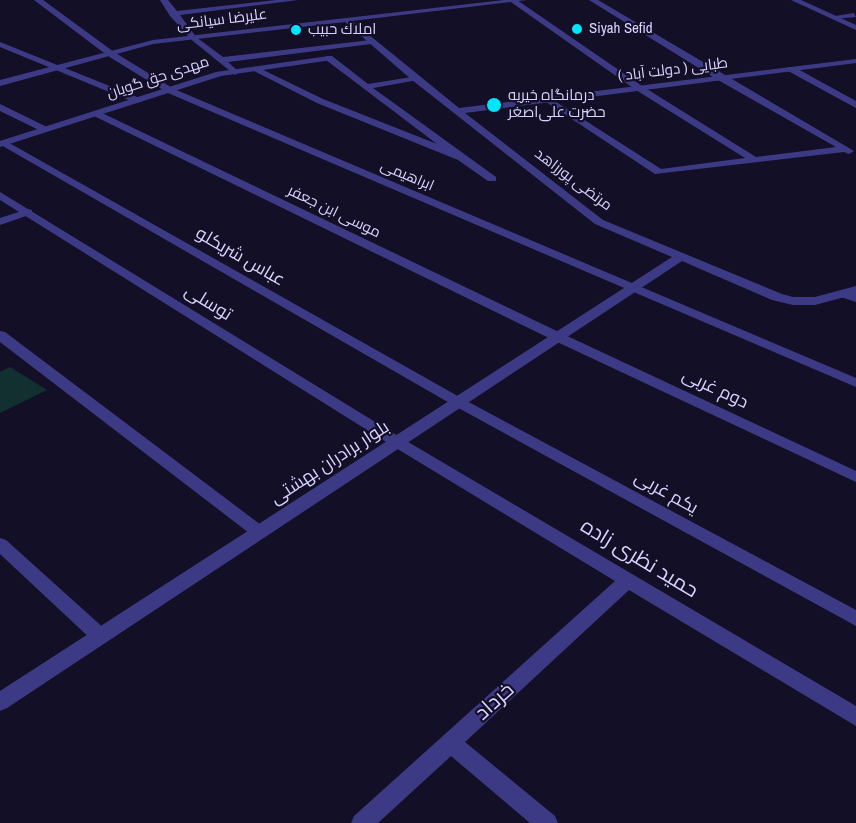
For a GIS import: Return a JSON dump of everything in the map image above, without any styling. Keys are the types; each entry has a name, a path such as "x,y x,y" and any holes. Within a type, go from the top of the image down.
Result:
{"street":[{"name":"ابراهیمی","path":"38,0 111,54 171,91 856,383"},
{"path":"164,0 173,14 194,37 235,72"},
{"path":"173,14 294,0"},
{"name":"علیرضا سیانکی","path":"0,83 153,42 516,0"},
{"path":"516,0 639,88 754,160"},
{"path":"593,0 721,78 852,152"},
{"path":"795,0 856,28"},
{"path":"819,11 838,9"},
{"path":"833,18 854,15"},
{"name":"مرتضی پورزاهد","path":"346,20 415,78 599,222 777,297 814,301 852,294"},
{"path":"220,60 371,42"},
{"path":"0,44 139,101"},
{"name":"مهدی حق گویان","path":"2,143 219,74 329,58 366,87"},
{"name":"طبایی ( دولت آباد )","path":"457,111 856,61"},
{"path":"254,69 320,101 460,157"},
{"path":"791,69 856,105"},
{"path":"366,87 415,78"},
{"path":"366,87 492,179"},
{"path":"547,100 659,172 754,160 852,152"},
{"path":"0,107 46,130"},
{"name":"موسی ابن جعفر","path":"97,114 558,337"},
{"name":"عباس شریکلو","path":"2,143 458,402"},
{"name":"توسلی","path":"0,195 397,442"},
{"path":"0,222 28,212"},
{"name":"بلوار برادران بهشتی","path":"0,702 681,257"},
{"path":"0,335 259,532"},
{"name":"دوم غربی","path":"558,337 856,477"},
{"name":"یکم غربی","path":"458,402 856,619"},
{"name":"حمید نظری زاده","path":"397,442 856,717"},
{"path":"0,544 100,636"},
{"name":"خرداد","path":"362,823 628,580"},
{"path":"450,742 546,823"}],"green space":[{"path":"10,367 47,390 0,413 0,372"}],"place":[{"name":"Siyah Sefid","path":"577,29"},
{"name":"املاك حبيب","path":"296,30"},
{"name":"درمانگاه خیریه حضرت علی‌اصغر","path":"494,105"}]}
